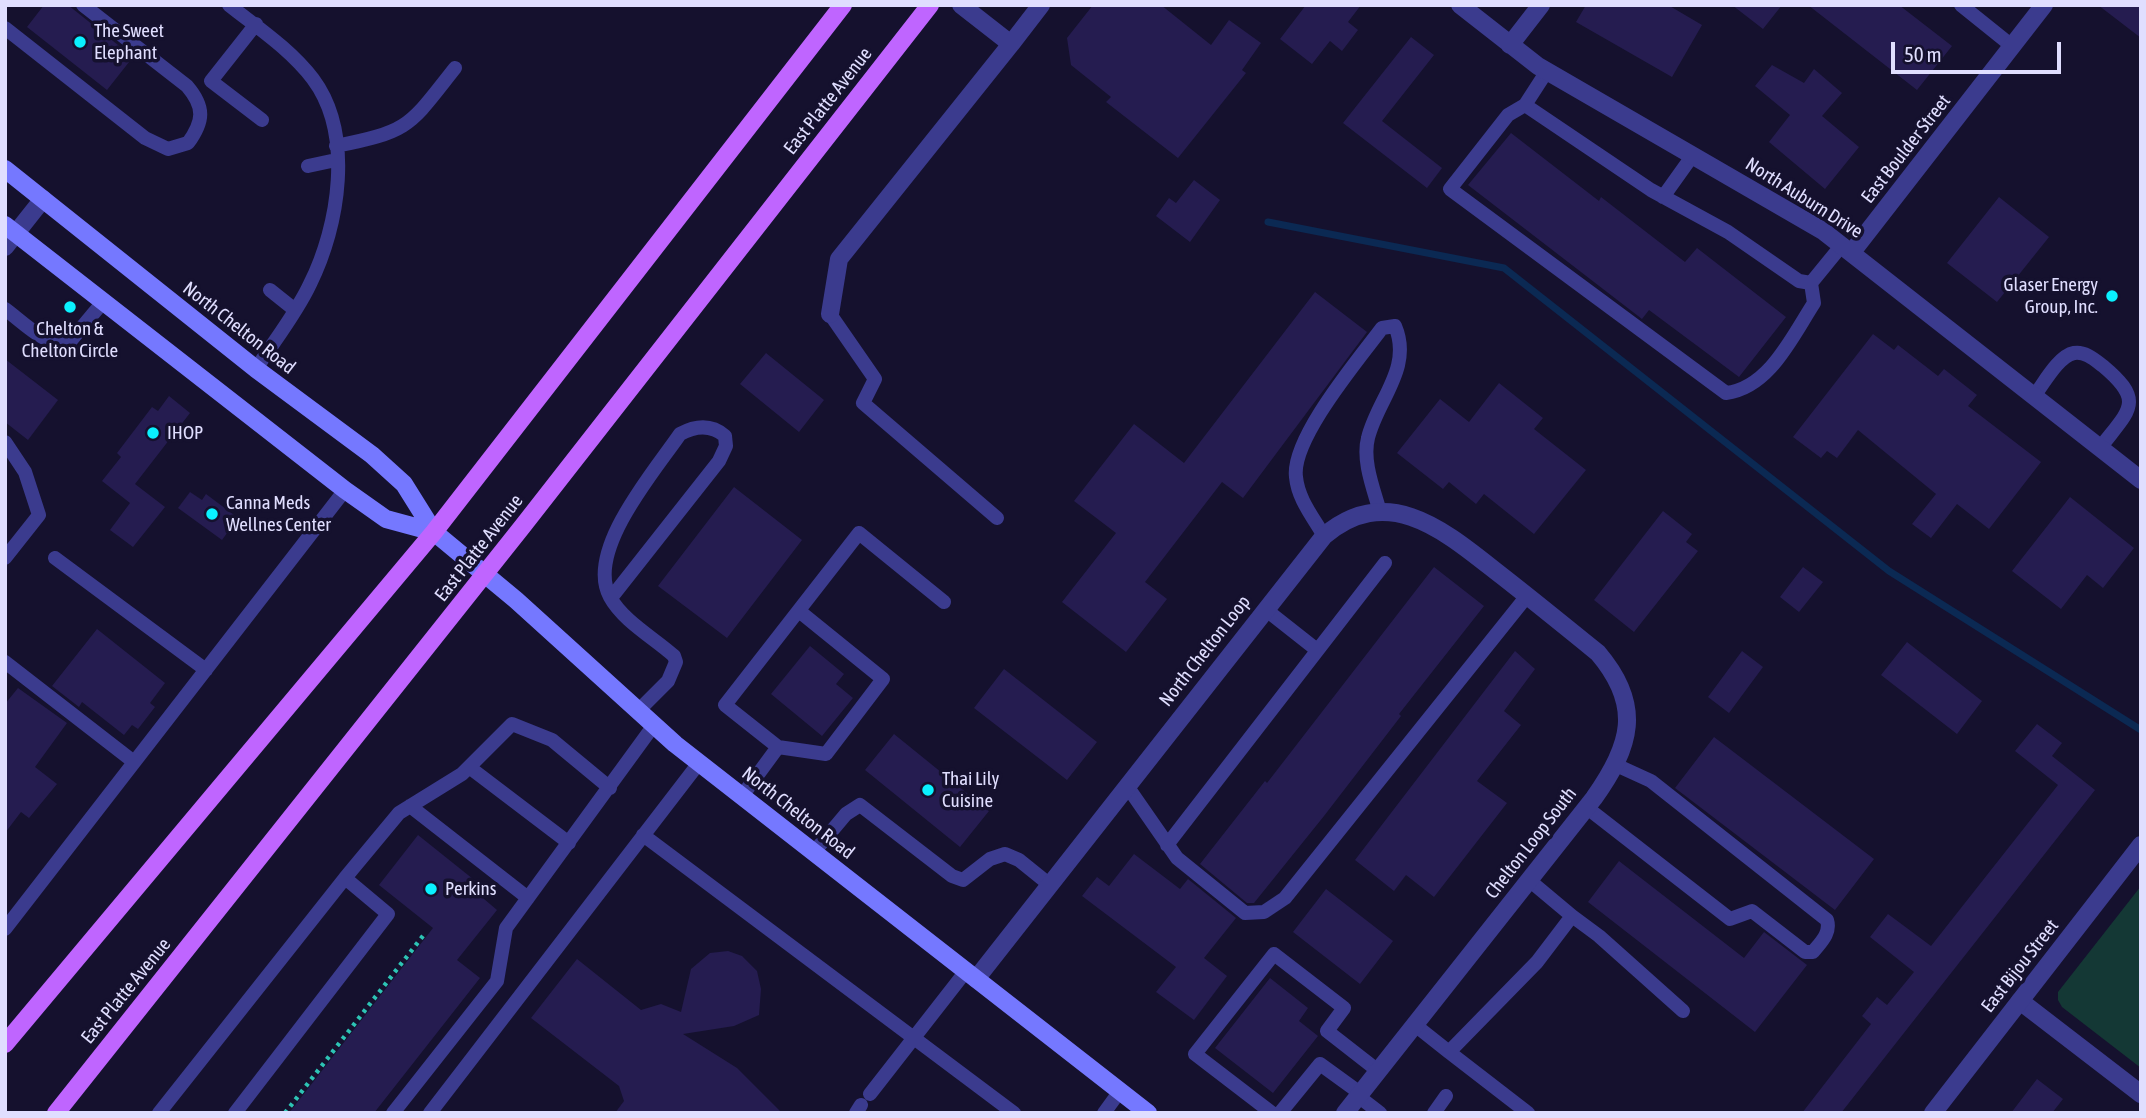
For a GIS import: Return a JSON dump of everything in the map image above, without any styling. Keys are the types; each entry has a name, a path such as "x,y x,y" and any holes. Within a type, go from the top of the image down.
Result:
{"main road":[{"path":"5,1044 434,532 844,5"},
{"name":"East Platte Avenue","path":"56,1113 485,573 930,5"},
{"name":"North Chelton Road","path":"5,169 256,369 372,456 404,484 434,532 485,573 699,763 1148,1113"},
{"name":"North Chelton Road","path":"9,235 103,302 386,519 434,532"}],"street":[{"path":"961,5 1011,44"},
{"path":"830,314 839,259 1041,5"},
{"name":"North Auburn Drive","path":"1460,5 1547,71 1847,248 2141,480"},
{"path":"1510,45 1541,5"},
{"name":"East Boulder Street","path":"1847,248 2045,5"},
{"path":"9,235 44,199"},
{"name":"North Chelton Loop","path":"971,975 1050,885 1324,536 1356,515 1380,513 1412,516 1431,524 1527,596"},
{"name":"Chelton Loop South","path":"1345,1113 1586,807 1616,765 1625,738 1628,711 1613,671 1598,653 1527,596"},
{"name":"East Bijou Street","path":"1933,1113 2141,845"},
{"path":"2021,1000 2141,1094"}],"lane":[{"path":"5,28 145,138 168,149 188,143 202,121 202,109 196,97 187,86 83,5"},
{"path":"229,5 245,10 313,79 328,103 336,153 337,180 321,260 295,310 256,369"},
{"path":"1961,5 2012,46"},
{"path":"256,24 211,81 262,120"},
{"path":"308,166 382,137 412,122 455,68"},
{"path":"1547,71 1525,105 1508,115 1450,189 1726,393 1745,391 1775,363 1814,303 1811,283"},
{"path":"1525,105 1663,197 1728,232 1799,282 1811,283 1847,248"},
{"path":"1663,197 1693,155"},
{"path":"270,290 295,310"},
{"path":"5,309 60,345 68,344 103,302"},
{"path":"830,314 875,379 863,403 997,518"},
{"path":"1324,536 1300,496 1295,475 1302,447 1317,417 1382,328 1395,326 1401,339 1394,385 1367,438 1367,460 1380,513"},
{"path":"2034,396 2063,359 2074,353 2090,356 2125,384 2131,396 2129,410 2100,448"},
{"path":"611,598 719,461 726,446 725,436 718,431 704,427 691,428 680,434 625,516 607,552 603,571 611,598 674,656 676,662 668,681 638,711"},
{"path":"5,442 25,472 39,515 5,558"},
{"path":"7,922 345,490"},
{"path":"799,611 883,678 826,754 778,747 725,705 859,533 944,602"},
{"path":"55,558 206,670"},
{"path":"1167,845 1385,563"},
{"path":"1127,786 1177,858 1245,913 1264,912 1285,898 1527,596"},
{"path":"1265,609 1317,650"},
{"path":"5,662 134,762"},
{"path":"159,1113 399,813 469,767 512,724 552,740 610,788"},
{"path":"393,1113 497,981 506,928 654,725"},
{"path":"741,796 778,747"},
{"path":"430,1113 699,763"},
{"path":"1586,807 1730,919 1752,911 1805,952 1813,952 1826,936 1829,927 1827,920 1650,781 1616,765"},
{"path":"469,767 569,843"},
{"path":"410,806 528,898"},
{"path":"814,852 846,814 860,806 952,876 963,880 990,859 1006,854 1019,860 1050,885"},
{"path":"643,835 1011,1112"},
{"path":"235,1113 388,915 345,878"},
{"path":"1529,880 1599,936 1683,1011"},
{"path":"1449,1052 1537,962 1572,916"},
{"path":"1272,1113 1195,1054 1274,954 1344,1008 1327,1031 1377,1070"},
{"path":"862,1104 914,1037 971,975"},
{"path":"1415,1025 1528,1113"},
{"path":"1280,1113 1320,1063 1380,1113"},
{"path":"1104,1113 1120,1091"},
{"path":"1433,1113 1446,1096"}],"path":[{"path":"285,1113 426,932"}],"green space":[{"path":"2141,886 2141,1068 2062,1007 2058,992"}],"building":[{"name":"The Sweet Elephant","path":"44,5 68,5 133,57 107,90 27,27"},
{"path":"1093,5 1161,5 1211,45 1229,20 1261,43 1242,70 1246,73 1178,158 1106,102 1111,97 1071,65 1067,38"},
{"path":"1306,5 1361,5 1348,22 1358,30 1342,51 1330,41 1312,64 1280,39"},
{"path":"1586,5 1668,5 1702,25 1672,77 1576,22"},
{"path":"1732,5 1782,5 1763,29"},
{"path":"1808,5 1899,5 1952,46 1917,90"},
{"path":"2098,5 2141,5 2141,38"},
{"path":"1411,37 1434,55 1382,121 1442,168 1427,188 1343,123"},
{"path":"1772,65 1804,83 1814,69 1842,93 1822,116 1859,147 1825,189 1769,142 1790,115 1755,86"},
{"path":"1511,133 1599,201 1601,197 1685,262 1697,248 1786,317 1739,377 1649,310 1642,319 1468,185"},
{"path":"1194,180 1220,200 1190,242 1156,216 1169,198 1176,203"},
{"path":"1999,197 2049,237 1997,302 1947,263"},
{"path":"1315,292 1367,332 1243,498 1222,482 1145,582 1167,599 1126,652 1062,602 1116,533 1074,501 1134,424 1184,463"},
{"path":"1873,334 1894,350 1898,345 1938,376 1944,369 1977,395 1968,406 2041,462 1989,529 1957,504 1931,538 1912,524 1936,494 1858,430 1837,458 1827,451 1821,458 1793,437"},
{"path":"766,353 824,400 799,432 740,384"},
{"path":"5,359 58,400 28,440 5,422"},
{"path":"1499,383 1543,418 1534,429 1586,470 1534,534 1484,494 1476,504 1449,482 1443,489 1397,453 1440,399 1469,422"},
{"name":"IHOP","path":"169,396 190,413 135,484 165,507 133,547 110,530 130,503 102,481 121,457 117,453 152,407 158,411"},
{"path":"734,487 802,540 727,638 658,586"},
{"name":"Canna Meds Wellnes Center","path":"190,492 202,500 206,494 238,518 222,540 178,508"},
{"path":"2070,497 2134,548 2103,588 2087,575 2061,609 2012,571"},
{"path":"1663,511 1692,534 1686,542 1698,551 1634,632 1594,600"},
{"path":"1434,567 1484,606 1399,714 1401,716 1324,816 1254,903 1247,903 1200,864 1265,781 1267,783"},
{"path":"1803,567 1823,582 1799,612 1780,597"},
{"path":"97,629 165,683 150,703 155,707 138,729 132,725 124,735 82,702 79,707 52,686"},
{"path":"1907,642 1982,701 1957,734 1881,675"},
{"path":"810,646 844,674 836,684 853,698 822,736 771,694"},
{"path":"1515,651 1535,669 1504,711 1521,725 1477,781 1507,803 1434,897 1406,875 1394,891 1355,860"},
{"path":"1742,651 1763,667 1729,713 1708,697"},
{"path":"1004,669 1097,742 1067,780 974,708"},
{"path":"18,688 67,723 35,767 57,784 29,818 21,812 5,833 5,704"},
{"path":"2037,724 2062,743 2052,756 2095,790 1841,1113 1802,1113 1871,1024 1862,1016 1877,997 1887,1005 1914,972 1870,937 1888,914 1931,946 2058,785 2015,751"},
{"path":"894,734 989,811 960,847 865,770"},
{"path":"1714,737 1874,859 1835,910 1675,788"},
{"path":"418,835 483,887 477,893 497,910 457,960 480,978 374,1113 289,1113 433,928 379,885"},
{"path":"1134,854 1180,889 1188,879 1236,918 1204,958 1227,976 1194,1020 1156,992 1176,967 1082,896 1097,877 1109,886"},
{"path":"1619,861 1744,958 1764,932 1807,965 1755,1032 1588,902"},
{"path":"1326,889 1393,941 1360,984 1293,932"},
{"path":"728,951 742,956 757,971 761,989 759,1015 734,1026 683,1034 737,1068 782,1113 615,1113 624,1101 619,1086 531,1018 577,959 641,1010 661,1004 681,1012 691,969 710,953"},
{"path":"1270,978 1308,1008 1299,1021 1318,1036 1273,1093 1215,1048"},
{"path":"2037,1079 2063,1099 2052,1113 2011,1113"}],"waterway":[{"path":"1268,222 1504,268 1889,571 2141,730"}],"place":[{"name":"The Sweet Elephant","path":"80,42"},
{"name":"Glaser Energy Group, Inc.","path":"2112,296"},
{"name":"Chelton & Chelton Circle","path":"70,307"},
{"name":"IHOP","path":"153,433"},
{"name":"Canna Meds Wellnes Center","path":"212,514"},
{"name":"Thai Lily Cuisine","path":"928,790"},
{"name":"Perkins","path":"431,889"}]}
